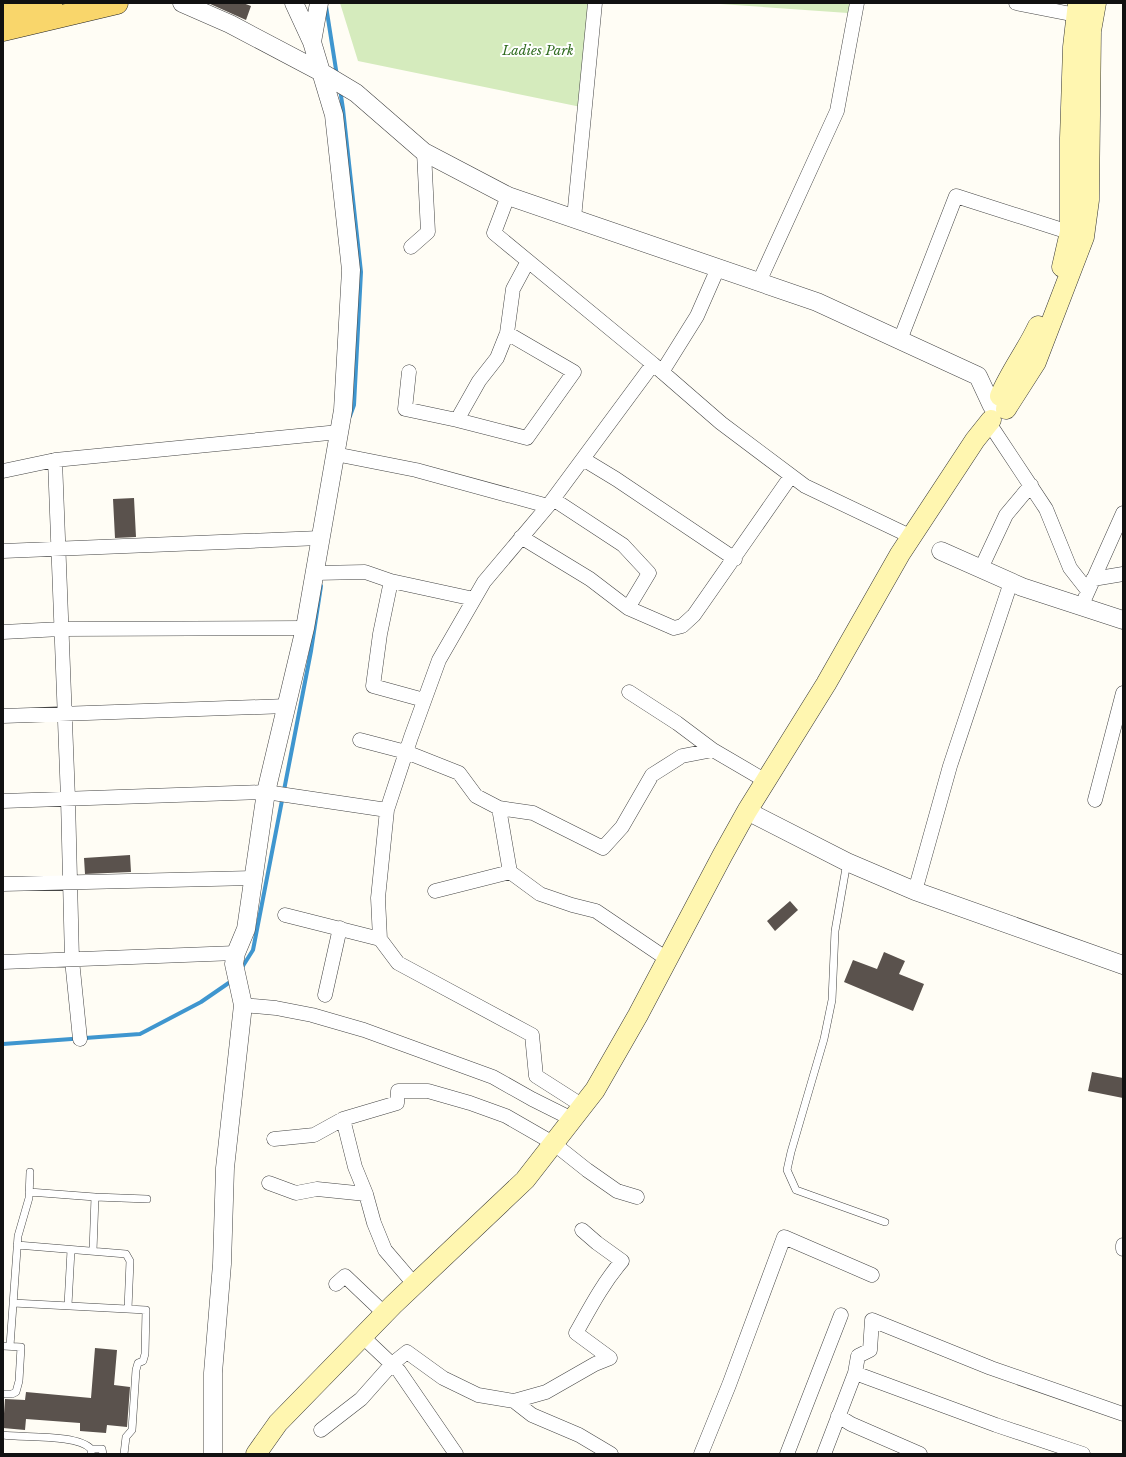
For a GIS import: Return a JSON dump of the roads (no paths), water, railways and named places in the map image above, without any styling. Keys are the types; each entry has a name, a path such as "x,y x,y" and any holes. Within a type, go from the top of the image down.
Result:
{"main road":[{"path":"3,13 51,3"},
{"path":"3,30 117,3"},
{"path":"256,1454 278,1423 385,1314 525,1180 595,1090 638,1014 747,811 826,684 900,554 974,440 995,412 1004,387 1031,342 1059,281 1089,200 1091,32 1096,3"},
{"path":"1077,9 1073,47 1070,130 1077,235"}],"street":[{"path":"182,3 230,24 321,72 356,94 424,152 508,196 817,302 978,376 1031,485 1046,509 1070,568 1087,592 1123,620"},
{"path":"213,1454 213,1373 222,1264 225,1168 242,998 235,959 246,929 266,792 305,628 320,538 341,455 339,432 343,410 351,270 334,115 312,42 294,3"},
{"path":"312,42 319,3"},
{"path":"574,218 595,3"},
{"path":"759,282 838,111 857,3"},
{"path":"1016,3 1077,9"},
{"path":"412,247 428,232 424,152"},
{"path":"508,196 494,233 658,368 721,423 791,476 805,486 912,537"},
{"path":"900,340 956,196 1077,235"},
{"path":"457,420 478,381 497,358 507,333 513,289 528,261"},
{"path":"577,1112 536,1076 532,1035 398,963 380,939 378,898 387,810 439,660 484,582 658,368 697,316 718,268"},
{"path":"410,372 404,409 457,420 527,438 574,372 507,333"},
{"path":"3,471 55,460 339,432"},
{"path":"341,455 416,470 550,502 623,545 649,573 628,608"},
{"path":"583,459 734,559"},
{"path":"55,460 68,799 72,960 80,1039"},
{"path":"521,537 590,579 628,608 674,628 682,626 694,615 791,476"},
{"path":"984,570 984,562 1006,515 1031,485"},
{"path":"1087,592 1123,512"},
{"path":"3,552 320,538"},
{"path":"941,550 1022,587 1087,592 1123,574"},
{"path":"314,573 365,572 391,581 474,599"},
{"path":"391,581 380,634 373,686 424,700"},
{"path":"915,891 950,766 1011,582"},
{"path":"3,632 61,629 305,628"},
{"path":"629,692 677,723 713,750 766,782"},
{"path":"1095,800 1123,693"},
{"path":"3,716 287,706"},
{"path":"360,740 406,752 459,773 476,796 499,808 533,813 603,848 622,827 652,775 682,756 713,750"},
{"path":"3,801 266,792 387,810"},
{"path":"499,808 510,872 540,894 572,905 596,911 667,959"},
{"path":"747,811 847,862 915,891 1123,965"},
{"path":"435,891 510,872"},
{"path":"3,884 253,878"},
{"path":"285,915 380,939"},
{"path":"325,995 340,928"},
{"path":"3,962 235,959"},
{"path":"242,998 276,1008 312,1015 364,1030 493,1077 532,1099 577,1112"},
{"path":"274,1139 314,1134 343,1119 397,1103 398,1091 428,1091 470,1103 506,1116 553,1143 617,1191 637,1197"},
{"path":"343,1119 355,1167 385,1250 415,1285"},
{"path":"269,1183 296,1193 317,1189 366,1194"},
{"path":"321,1430 361,1399 392,1364 407,1352 443,1378 478,1395 514,1401 546,1392 595,1364 610,1358 576,1333 594,1300 611,1274 622,1261 582,1230"},
{"path":"701,1454 732,1377 784,1237 872,1275"},
{"path":"336,1284 345,1276 385,1314"},
{"path":"787,1454 841,1315"},
{"path":"824,1454 856,1373 858,1356 870,1350 872,1320 991,1368 1123,1414"},
{"path":"363,1337 399,1371 456,1454"},
{"path":"856,1373 996,1425 1083,1454"},
{"path":"514,1401 532,1415 579,1436 611,1454"},
{"path":"838,1416 851,1424 920,1454"}],"lane":[{"path":"847,862 835,931 832,1000 826,1031 787,1170 796,1190 885,1222"},
{"path":"3,1394 12,1394 16,1392 19,1382 20,1347 6,1346 13,1303 18,1236 29,1198 30,1172"},
{"path":"29,1192 147,1199"},
{"path":"93,1251 95,1197"},
{"path":"17,1245 126,1254 130,1261 128,1308"},
{"path":"68,1306 71,1250"},
{"path":"13,1303 146,1310 143,1361 138,1363 136,1370 132,1430 126,1437 124,1454"},
{"path":"3,1435 31,1436 79,1441 88,1445 91,1451 102,1450 103,1454"}],"waterway":[{"path":"326,6 337,76"},
{"path":"340,89 361,272 354,405 350,416"},
{"path":"241,969 253,950 311,651 321,586"},
{"path":"3,1044 140,1034 201,1002 233,980"}],"park label":[{"name":"Ladies Park","path":"538,50"}]}
